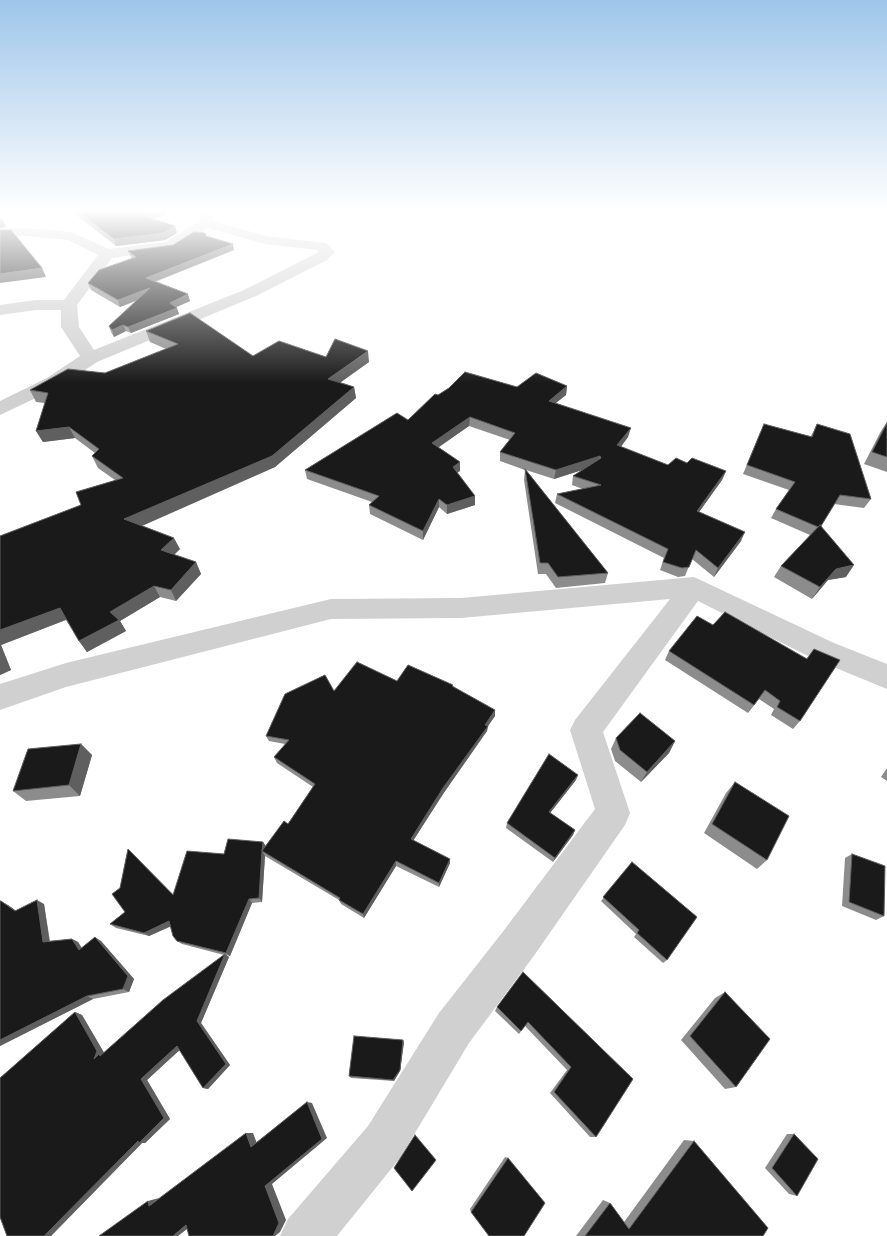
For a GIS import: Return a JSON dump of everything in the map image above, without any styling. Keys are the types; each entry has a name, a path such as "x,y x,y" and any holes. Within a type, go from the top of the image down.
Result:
{"street":[{"path":"90,358 70,327 69,305 97,268"},
{"path":"0,409 54,382 90,358 250,293 301,268"},
{"path":"0,310 36,305 69,305"},
{"path":"305,1236 384,1142 454,1028 613,814 586,730 694,588"},
{"path":"0,697 66,675 331,609 461,608 694,588 824,652 887,677"}],"building":[{"path":"0,268 42,268 0,274"},
{"path":"106,268 172,268 146,278 188,294 170,303 177,308 128,327 123,325 112,330 109,326 150,288 118,300 88,283 99,270"},
{"path":"190,313 253,356 279,341 326,357 335,339 368,351 328,379 354,387 272,456 124,519 174,538 161,550 196,562 171,590 154,586 110,612 119,620 79,641 60,608 0,630 0,536 81,505 76,492 123,478 92,456 99,449 69,427 36,431 48,393 30,390 68,369 105,373 178,344 146,331"},
{"path":"465,372 517,387 536,373 567,386 549,401 631,428 617,445 668,465 676,458 687,463 692,458 726,471 697,511 745,532 718,568 696,550 689,567 682,568 663,562 668,549 557,494 601,485 573,476 601,458 600,456 556,470 500,452 515,433 470,417 432,443 460,462 453,467 475,496 447,505 439,499 423,531 369,505 379,496 305,470 397,413 408,420 435,394 438,395 449,388"},
{"path":"887,423 887,457 872,452"},
{"path":"764,424 812,437 817,424 850,434 871,499 840,495 821,526 818,527 776,509 795,482 747,465"},
{"path":"525,469 608,573 558,577 548,563 540,563"},
{"path":"820,525 854,565 836,569 820,587 781,566"},
{"path":"725,612 807,659 814,649 840,660 800,721 777,707 780,701 765,690 754,705 669,651 697,616 713,625"},
{"path":"357,662 397,681 408,665 453,685 495,710 485,725 488,726 443,788 411,839 450,859 439,883 396,861 363,914 262,851 284,821 288,824 315,784 274,757 289,740 266,736 285,694 325,675 334,691"},
{"path":"640,713 675,741 647,772 620,750 616,738"},
{"path":"81,744 69,785 13,791 28,749"},
{"path":"549,754 578,775 549,812 575,830 555,858 507,823"},
{"path":"735,782 789,816 767,860 712,824"},
{"path":"228,839 263,842 259,898 249,899 226,953 177,941 173,936 169,921 144,933 110,924 125,912 112,894 120,888 128,849 173,895 187,851 224,854"},
{"path":"852,854 885,866 884,916 849,902"},
{"path":"632,862 697,917 667,960 637,933 639,930 603,897"},
{"path":"37,900 43,942 72,939 79,950 95,937 128,976 123,989 87,996 0,1040 0,901 15,911"},
{"path":"225,954 197,1021 226,1064 203,1088 177,1046 141,1079 164,1118 139,1143 138,1141 44,1236 7,1236 0,1217 0,1078 75,1012 97,1051 94,1059 99,1054 100,1056 163,1000"},
{"path":"523,972 633,1079 596,1137 554,1092 571,1067 528,1022 521,1031 497,1007"},
{"path":"725,992 770,1039 736,1087 690,1036"},
{"path":"354,1036 403,1040 400,1070 393,1080 349,1076"},
{"path":"307,1102 322,1139 265,1186 279,1223 273,1236 189,1236 186,1225 173,1236 99,1236 148,1201 149,1206 246,1133 251,1147"},
{"path":"794,1134 818,1159 797,1196 772,1168"},
{"path":"415,1135 436,1160 412,1191 394,1168"},
{"path":"694,1141 768,1228 763,1236 585,1236 610,1203 629,1229"},
{"path":"508,1158 545,1203 524,1236 489,1236 471,1212"}]}
